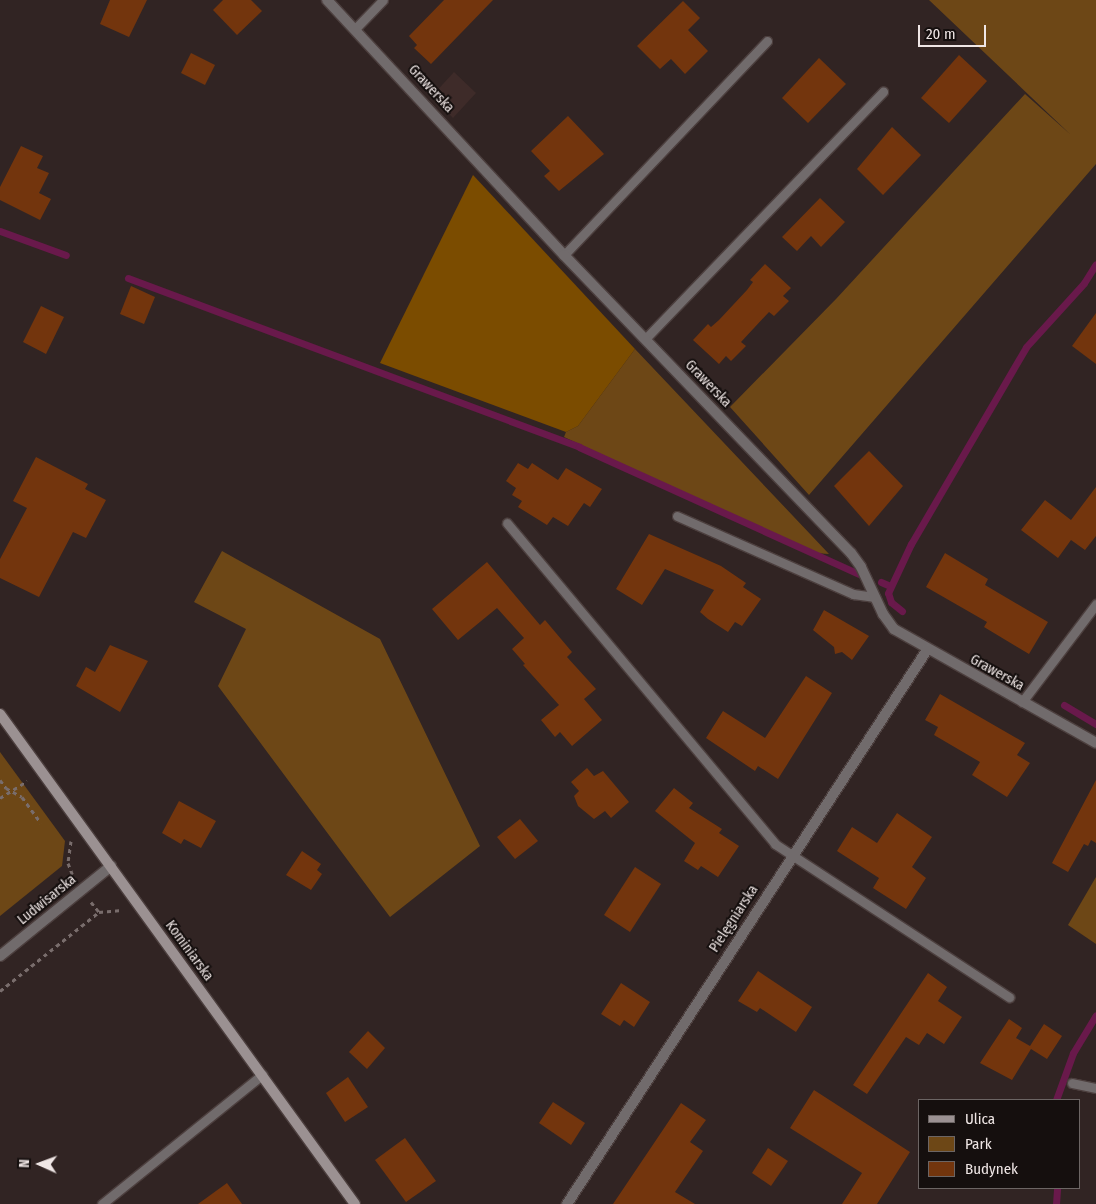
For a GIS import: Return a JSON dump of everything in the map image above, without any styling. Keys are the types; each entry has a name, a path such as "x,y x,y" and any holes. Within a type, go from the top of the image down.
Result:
{"street":[{"name":"Grawerska","path":"327,0 564,255 851,553 862,567 875,597 894,629 927,650 1096,743"},
{"name":"Pielęgniarska","path":"567,1204 791,856 927,650"},
{"name":"Kominiarska","path":"0,714 355,1204"},
{"name":"Ludwisarska","path":"0,956 111,866"}],"lane":[{"path":"355,29 383,0"},
{"path":"564,255 767,41"},
{"path":"646,338 883,92"},
{"path":"677,516 853,594 875,597"},
{"path":"507,523 775,844 1009,997"},
{"path":"1022,702 1096,604"},
{"path":"102,1204 262,1075"},
{"path":"1072,1083 1096,1088"}],"path":[{"path":"0,798 26,779"},
{"path":"0,780 10,791 22,797 41,822"},
{"path":"72,837 68,863 75,881"},
{"path":"88,898 99,912"},
{"path":"0,991 99,912 125,910 137,902"}],"shaded area":[{"path":"454,72 476,93 453,118 432,96"},
{"path":"473,175 635,349 578,426 566,432 380,363"}],"green space":[{"path":"929,0 1096,0 1096,164 809,495 730,407 836,299 1025,94 1071,135"},
{"path":"635,349 829,554 815,553 564,437 566,432 578,426"},
{"path":"222,551 380,639 480,846 390,917 218,686 246,629 194,602"},
{"path":"0,752 65,841 62,866 0,916"},
{"path":"1096,877 1096,944 1068,925"}],"building":[{"path":"110,0 147,0 129,37 100,24"},
{"path":"223,0 251,0 262,11 237,35 213,10"},
{"path":"444,0 493,0 431,64 414,48 417,45 409,36"},
{"path":"683,1 700,18 688,30 708,51 685,74 671,59 660,69 637,46"},
{"path":"191,53 215,65 205,85 181,73"},
{"path":"959,55 987,81 949,123 921,98"},
{"path":"819,58 846,84 808,123 782,98"},
{"path":"568,116 604,154 559,191 544,176 550,171 531,151"},
{"path":"892,127 921,155 883,195 857,169"},
{"path":"21,146 43,156 37,168 49,173 39,193 51,199 40,220 0,200 0,187"},
{"path":"820,198 845,222 821,247 811,236 797,251 782,237"},
{"path":"765,264 791,288 783,296 789,301 774,316 769,312 741,342 746,346 731,361 726,356 719,364 693,340 708,324 711,327 719,320 747,290 753,282 750,280"},
{"path":"131,286 155,297 144,324 120,314"},
{"path":"41,306 64,317 46,354 23,342"},
{"path":"1096,313 1096,364 1072,346"},
{"path":"869,451 903,486 869,526 834,486"},
{"path":"36,457 88,484 85,489 106,500 86,538 73,532 39,597 0,578 0,559 27,508 13,501"},
{"path":"518,463 528,469 532,463 558,480 566,468 602,489 590,507 584,503 568,526 553,517 547,525 518,507 522,501 512,495 516,488 506,481"},
{"path":"1096,487 1096,536 1085,550 1071,540 1058,558 1021,530 1045,500 1071,520"},
{"path":"649,534 721,566 746,583 743,587 761,599 742,626 735,622 728,632 708,619 700,612 714,590 665,569 642,605 616,589"},
{"path":"945,553 988,579 985,585 1048,622 1029,654 984,627 987,622 926,587"},
{"path":"487,562 540,625 545,620 572,652 567,657 596,689 584,699 602,720 572,746 560,732 555,737 541,720 559,705 523,665 525,664 512,649 524,638 497,608 458,640 432,609"},
{"path":"824,610 869,636 852,660 842,652 835,654 834,647 813,630"},
{"path":"110,645 148,661 120,712 76,686 86,667 95,672"},
{"path":"806,676 832,693 778,779 758,766 755,771 706,738 723,711 765,738"},
{"path":"940,694 1025,743 1017,755 1030,763 1007,797 972,775 980,762 934,735 938,727 925,720"},
{"path":"587,768 594,776 603,771 629,802 611,818 605,811 594,819 578,806 574,796 579,791 571,782"},
{"path":"1096,780 1096,843 1091,840 1088,846 1084,844 1068,872 1052,863"},
{"path":"674,788 693,803 689,808 722,829 719,833 739,846 718,877 701,866 698,870 684,861 695,843 655,811"},
{"path":"179,801 216,821 201,848 184,839 181,844 162,833"},
{"path":"897,813 932,837 912,867 926,878 906,909 873,888 879,878 837,851 852,827 877,843"},
{"path":"520,819 538,841 515,859 497,837"},
{"path":"302,851 321,864 317,870 322,874 311,890 286,875"},
{"path":"635,867 661,884 630,932 604,915"},
{"path":"758,971 812,1007 796,1032 760,1008 757,1012 738,1001"},
{"path":"928,973 947,987 938,1001 962,1017 944,1044 927,1033 919,1045 906,1037 867,1094 853,1085"},
{"path":"621,983 650,1002 634,1027 624,1020 620,1026 601,1014"},
{"path":"1009,1019 1022,1028 1016,1038 1030,1046 1044,1024 1062,1036 1047,1059 1031,1049 1012,1080 980,1063"},
{"path":"368,1031 385,1048 367,1069 349,1052"},
{"path":"348,1077 368,1107 345,1122 326,1093"},
{"path":"814,1090 910,1152 877,1204 842,1204 862,1173 790,1128"},
{"path":"553,1102 585,1123 571,1145 539,1123"},
{"path":"681,1103 706,1120 690,1142 703,1151 675,1192 695,1204 613,1204"},
{"path":"405,1138 436,1181 406,1202 375,1160"},
{"path":"768,1148 788,1161 771,1186 752,1173"},
{"path":"227,1183 242,1204 198,1204"}],"waterway":[{"path":"0,231 66,255"},
{"path":"902,611 891,602 888,593 911,544 1026,347 1084,283 1096,264"},
{"path":"128,278 579,447 859,574"},
{"path":"881,582 890,586"},
{"path":"1064,705 1096,724"},
{"path":"1056,1099 1073,1053 1096,1015"},
{"path":"1056,1204 1057,1189"}]}
